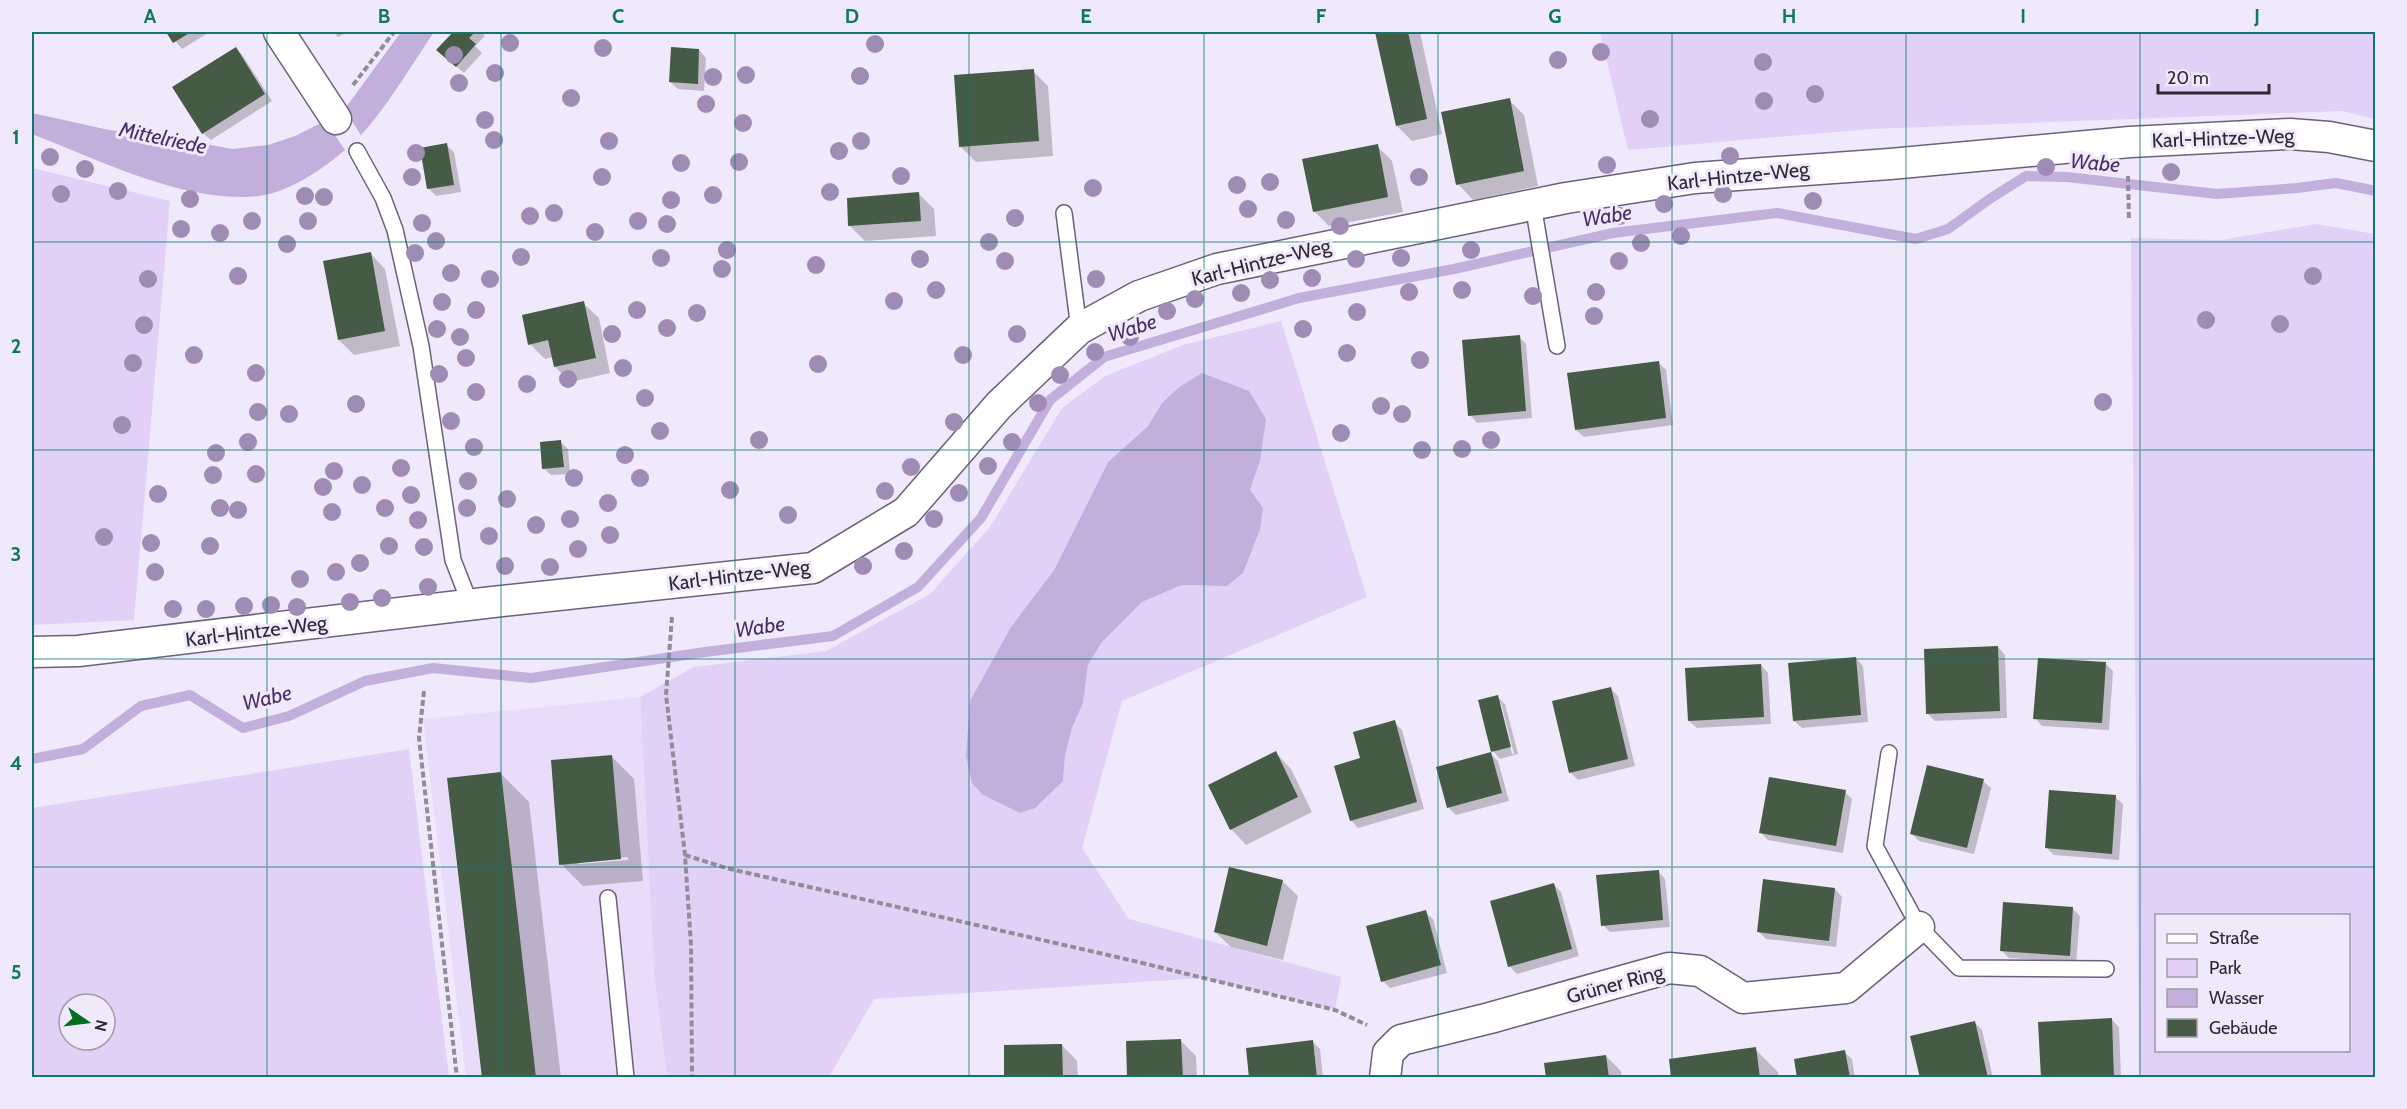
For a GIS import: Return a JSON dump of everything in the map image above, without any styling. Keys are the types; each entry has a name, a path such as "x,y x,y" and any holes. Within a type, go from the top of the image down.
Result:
{"street":[{"path":"279,32 329,108"},
{"name":"Karl-Hintze-Weg","path":"32,652 78,651 813,568 906,512 999,405 1079,329 1139,297 1217,269 1533,205 1695,178 2130,142 2290,134 2329,137 2376,146"},
{"name":"Grüner Ring","path":"1401,1040 1490,1018 1669,968 1700,971 1743,998 1846,987 1919,927"},
{"path":"1385,1077 1388,1053 1401,1040"}],"lane":[{"path":"357,151 383,198 395,230 421,346 453,560 471,606"},
{"path":"1533,205 1557,346"},
{"path":"1064,213 1079,329"},
{"path":"1889,753 1875,846 1919,927 1959,968 2106,969"},
{"path":"608,898 626,1077"}],"path":[{"path":"329,108 346,79 354,86 394,32"},
{"path":"2128,172 2129,220"},
{"path":"671,628 666,695 685,855 691,945 692,1077"},
{"path":"424,691 419,738 457,1077"},
{"path":"685,855 726,868 1118,957 1335,1010 1401,1040"}],"shaded area":[{"path":"640,697 654,971 667,1077 466,1077 423,719"}],"green space":[{"path":"1600,32 2375,32 2375,119 2342,111 1871,129 1628,150"},
{"path":"32,168 170,201 134,620 32,625"},
{"path":"2317,224 2375,234 2375,1077 2139,1077 2131,238 2221,240"},
{"path":"1281,321 1367,597 1122,701 1082,848 1129,919 1341,977 1335,1010 1202,978 874,999 829,1077 667,1077 654,971 640,697 694,667 826,651 930,594 990,527 1062,408 1105,376 1183,345","holes":["1202,374 1225,382 1260,461 1250,490 1262,508 1209,586 1182,585 1142,602 1102,642 1088,665 1083,703 1072,728 1065,755 1063,781 1021,813 983,795 1011,627 1054,570 1108,462 1148,426 1162,403 1179,387"]},
{"path":"409,749 449,1077 32,1077 32,808"}],"water":[{"name":"Mittelriede","path":"401,32 434,32 378,115 359,137 334,159 304,179 273,193 231,197 173,187 143,178 32,134 32,113 109,130 153,134 232,149 268,145 295,136 319,124 336,121"},
{"path":"1202,373 1249,391 1266,419 1260,461 1250,490 1263,508 1260,529 1243,573 1227,586 1182,585 1142,602 1102,642 1088,665 1083,703 1072,728 1065,755 1063,781 1035,808 1020,813 983,795 972,783 966,756 970,701 1011,627 1054,570 1108,462 1148,426 1162,403 1179,387"}],"pier":[{"path":"343,107 362,137 347,153 325,120"}],"building":[{"path":"166,32 191,32 173,43"},
{"path":"453,32 475,32 469,38 476,44 456,67 436,50"},
{"path":"1375,32 1408,32 1427,119 1396,126"},
{"path":"236,47 265,94 202,134 172,87"},
{"path":"671,47 699,49 698,84 669,82"},
{"path":"1034,69 1039,141 959,147 954,75"},
{"path":"1510,98 1524,171 1456,185 1441,112"},
{"path":"447,143 454,185 427,189 420,148"},
{"path":"1378,144 1388,197 1313,212 1302,159"},
{"path":"919,192 921,221 848,226 847,198"},
{"path":"371,252 385,331 338,340 323,261"},
{"path":"584,301 596,358 554,367 548,340 528,345 522,315"},
{"path":"1520,335 1526,411 1468,416 1462,340"},
{"path":"1659,361 1666,418 1575,430 1567,373"},
{"path":"561,440 564,467 542,469 540,442"},
{"path":"1998,646 2000,711 1926,714 1924,649"},
{"path":"1856,657 1861,715 1793,721 1788,663"},
{"path":"2038,658 2106,662 2102,723 2033,719"},
{"path":"1761,664 1764,717 1688,721 1685,668"},
{"path":"1611,687 1628,759 1569,773 1552,701"},
{"path":"1498,695 1511,747 1491,752 1478,700"},
{"path":"1395,720 1417,802 1350,821 1334,766 1360,758 1353,732"},
{"path":"1276,751 1298,797 1230,830 1208,785"},
{"path":"1491,752 1502,793 1447,808 1436,767"},
{"path":"612,755 621,859 559,865 551,760"},
{"path":"1927,765 1984,779 1967,848 1910,834"},
{"path":"501,772 536,1078 482,1078 447,778"},
{"path":"1769,777 1846,790 1836,846 1759,833"},
{"path":"2049,790 2116,795 2112,854 2045,848"},
{"path":"1229,867 1283,880 1267,946 1214,932"},
{"path":"1659,870 1663,920 1601,926 1596,875"},
{"path":"1763,879 1835,888 1829,941 1757,932"},
{"path":"1554,883 1572,949 1508,967 1490,901"},
{"path":"2003,902 2073,907 2070,956 2000,951"},
{"path":"1426,910 1441,965 1381,982 1366,926"},
{"path":"2112,1018 2114,1078 2041,1078 2038,1022"},
{"path":"1975,1021 1988,1078 1920,1078 1910,1036"},
{"path":"1181,1039 1183,1078 1127,1078 1126,1041"},
{"path":"1313,1040 1317,1078 1249,1078 1246,1048"},
{"path":"1062,1044 1063,1078 1004,1078 1004,1045"},
{"path":"1756,1047 1760,1078 1671,1078 1669,1059"},
{"path":"1845,1050 1850,1078 1797,1078 1794,1059"},
{"path":"1606,1055 1609,1078 1546,1078 1544,1063"}],"waterway":[{"name":"Wabe","path":"32,759 83,749 141,706 190,695 243,728 289,716 365,681 433,668 531,678 833,636 918,587 981,518 1050,400 1104,357 1299,298 1454,269 1613,233 1777,213 1916,239 1948,229 2026,176 2067,177 2217,194 2336,183 2376,191"}]}
